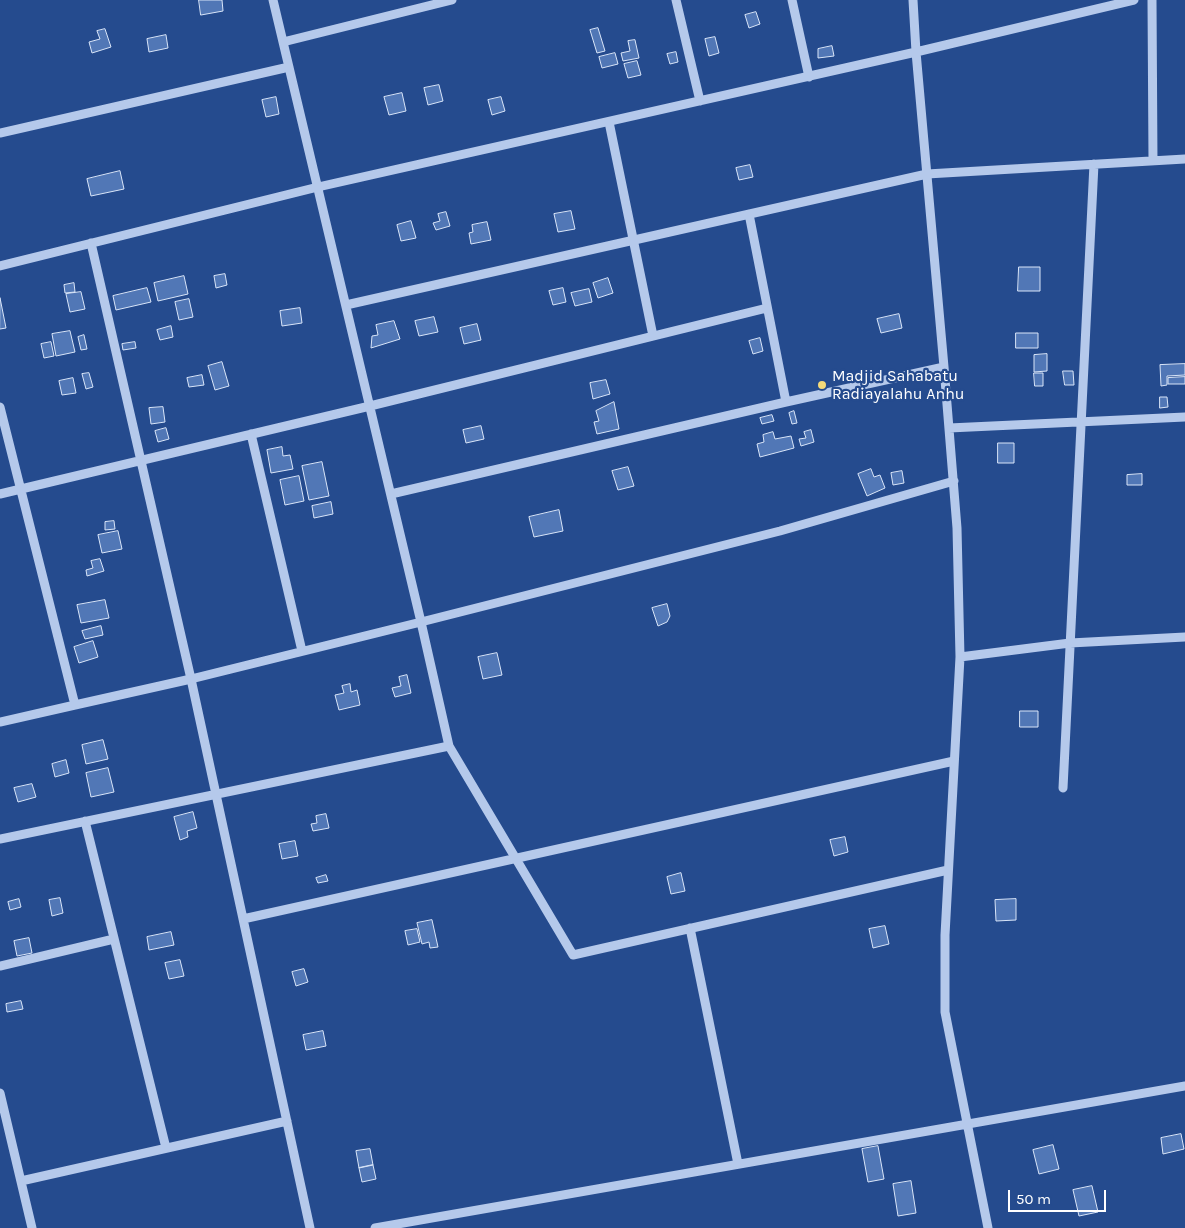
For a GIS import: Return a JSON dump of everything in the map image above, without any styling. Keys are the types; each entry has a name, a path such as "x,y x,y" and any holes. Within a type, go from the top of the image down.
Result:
{"street":[{"path":"274,0 449,746 573,955 948,870"},
{"path":"283,42 452,0"},
{"path":"676,0 700,101"},
{"path":"792,0 808,77"},
{"path":"913,0 957,528 960,657 944,935 944,1012 988,1228"},
{"path":"0,266 318,187 808,77 1134,0"},
{"path":"1152,0 1153,161"},
{"path":"0,133 290,67"},
{"path":"609,122 653,336"},
{"path":"346,305 927,174 1185,159"},
{"path":"1063,788 1094,164"},
{"path":"749,214 786,402"},
{"path":"92,243 191,679 310,1228"},
{"path":"0,494 370,406 767,308"},
{"path":"391,494 944,367"},
{"path":"0,407 75,704"},
{"path":"949,428 1185,417"},
{"path":"251,434 302,651"},
{"path":"0,722 191,679 421,622 780,531 954,481"},
{"path":"960,657 1070,643 1185,637"},
{"path":"0,839 449,746"},
{"path":"243,919 954,761"},
{"path":"85,821 166,1148"},
{"path":"690,928 738,1164"},
{"path":"0,966 114,938"},
{"path":"375,1228 1185,1086"},
{"path":"0,1092 32,1228"},
{"path":"21,1181 287,1121"}],"building":[{"path":"199,0 222,0 223,11 201,15"},
{"path":"756,12 760,24 749,28 745,15"},
{"path":"598,28 605,51 597,53 590,30"},
{"path":"105,29 111,47 92,53 89,42 100,39 97,31"},
{"path":"166,35 168,48 149,52 147,39"},
{"path":"715,37 719,53 709,56 705,39"},
{"path":"635,40 639,58 623,61 621,53 630,51 628,41"},
{"path":"832,46 834,56 818,58 818,49"},
{"path":"676,52 678,62 670,64 667,54"},
{"path":"615,53 618,64 602,68 599,57"},
{"path":"637,61 641,75 628,78 624,64"},
{"path":"439,85 443,101 428,105 424,88"},
{"path":"402,93 406,111 389,115 384,97"},
{"path":"276,97 279,114 266,117 262,100"},
{"path":"501,97 505,111 492,115 488,100"},
{"path":"750,165 753,177 739,180 736,168"},
{"path":"120,171 124,189 91,196 87,179"},
{"path":"571,211 575,229 558,232 554,214"},
{"path":"446,212 450,226 436,230 433,223 440,221 438,214"},
{"path":"411,221 416,238 401,241 397,225"},
{"path":"487,222 491,240 471,244 469,233 473,232 472,225"},
{"path":"1019,267 1040,267 1040,291 1018,291"},
{"path":"225,274 227,285 216,288 214,276"},
{"path":"184,276 188,294 158,301 154,283"},
{"path":"608,278 613,293 598,298 593,283"},
{"path":"74,283 75,292 65,293 64,285"},
{"path":"147,288 151,302 116,310 113,296"},
{"path":"563,288 566,302 553,305 549,291"},
{"path":"589,289 592,302 575,306 571,293"},
{"path":"81,292 85,309 70,312 66,294"},
{"path":"0,298 6,328 0,329"},
{"path":"189,299 193,317 179,320 175,302"},
{"path":"300,308 302,323 282,326 280,311"},
{"path":"899,314 902,328 881,333 877,319"},
{"path":"434,317 438,332 419,336 415,321"},
{"path":"394,321 400,339 371,348 372,336 378,335 376,325"},
{"path":"477,324 481,340 464,344 460,328"},
{"path":"171,326 173,337 160,340 157,330"},
{"path":"70,331 75,352 56,356 52,334"},
{"path":"1016,333 1038,333 1038,348 1016,348"},
{"path":"84,335 87,349 81,350 78,337"},
{"path":"760,338 763,351 753,354 749,341"},
{"path":"51,342 54,356 44,358 41,344"},
{"path":"135,342 136,348 123,350 122,344"},
{"path":"1047,354 1047,371 1034,372 1034,355"},
{"path":"222,362 229,386 215,390 208,366"},
{"path":"1185,364 1185,375 1167,376 1167,385 1161,386 1160,365"},
{"path":"1063,371 1073,371 1074,385 1065,385"},
{"path":"89,373 93,387 86,389 82,374"},
{"path":"1034,373 1043,373 1043,386 1035,386"},
{"path":"202,375 204,385 189,387 187,378"},
{"path":"1185,377 1185,384 1168,384 1168,378"},
{"path":"73,378 76,393 62,395 59,381"},
{"path":"606,380 610,394 593,399 590,383"},
{"path":"1160,397 1167,397 1168,407 1160,408"},
{"path":"614,402 619,429 597,434 594,422 599,421 596,411"},
{"path":"163,407 165,422 151,424 149,408"},
{"path":"794,411 797,423 792,424 789,413"},
{"path":"772,415 774,421 762,424 760,418"},
{"path":"481,426 484,439 466,443 463,430"},
{"path":"166,428 169,439 158,442 155,431"},
{"path":"811,430 814,442 801,446 799,439 806,438 804,432"},
{"path":"773,432 775,439 791,436 794,448 760,457 757,444 764,442 763,435"},
{"path":"998,443 1014,443 1014,463 998,463"},
{"path":"282,447 283,456 290,455 293,469 271,473 267,450"},
{"path":"322,462 329,496 309,500 302,466"},
{"path":"628,467 634,486 618,490 612,471"},
{"path":"871,469 874,477 880,475 885,488 867,496 858,474"},
{"path":"902,471 904,483 893,485 891,473"},
{"path":"1142,474 1142,485 1127,485 1127,475"},
{"path":"299,476 304,501 285,505 280,480"},
{"path":"331,502 333,514 314,518 312,506"},
{"path":"559,510 563,531 534,537 529,517"},
{"path":"114,521 115,529 105,530 105,522"},
{"path":"118,531 122,549 102,553 98,535"},
{"path":"100,559 104,571 87,576 86,570 93,568 91,561"},
{"path":"105,600 109,618 81,623 77,605"},
{"path":"667,604 670,616 667,622 658,626 652,608"},
{"path":"101,626 103,635 85,639 82,631"},
{"path":"93,641 98,657 79,663 74,647"},
{"path":"497,653 502,675 483,679 478,657"},
{"path":"407,675 411,693 395,697 392,688 401,686 399,677"},
{"path":"350,684 351,692 357,690 360,705 339,710 335,695 344,693 342,686"},
{"path":"1020,711 1038,711 1038,727 1020,727"},
{"path":"103,740 108,759 86,764 82,745"},
{"path":"66,760 69,773 55,777 52,764"},
{"path":"108,768 114,792 91,797 86,773"},
{"path":"32,784 36,797 18,802 14,788"},
{"path":"193,812 197,828 187,831 188,837 180,840 174,817"},
{"path":"326,814 329,828 313,831 311,824 317,823 316,816"},
{"path":"845,837 848,852 834,856 830,840"},
{"path":"295,841 298,856 282,859 279,844"},
{"path":"681,873 685,891 671,894 667,877"},
{"path":"326,875 328,881 318,883 316,878"},
{"path":"60,898 63,913 52,916 49,900"},
{"path":"19,899 21,907 10,910 8,902"},
{"path":"1016,899 1016,920 996,921 995,900"},
{"path":"432,920 438,947 430,948 429,942 422,944 417,923"},
{"path":"885,926 889,944 873,948 869,929"},
{"path":"417,929 420,942 408,945 405,931"},
{"path":"171,932 174,945 149,950 147,937"},
{"path":"29,938 32,953 17,956 14,941"},
{"path":"180,960 184,976 169,979 165,963"},
{"path":"304,969 308,982 296,986 292,972"},
{"path":"21,1001 23,1009 7,1012 6,1004"},
{"path":"323,1031 326,1046 306,1050 303,1035"},
{"path":"1181,1134 1184,1149 1163,1154 1161,1138"},
{"path":"1053,1145 1059,1169 1039,1174 1033,1150"},
{"path":"878,1146 884,1179 868,1182 862,1149"},
{"path":"370,1149 373,1165 359,1168 356,1151"},
{"path":"373,1165 376,1179 362,1182 359,1168"},
{"path":"911,1181 916,1213 898,1216 893,1184"},
{"path":"1092,1186 1098,1212 1079,1216 1073,1190"}],"place":[{"name":"Madjid Sahabatu Radiayalahu Anhu","path":"822,385"}]}
